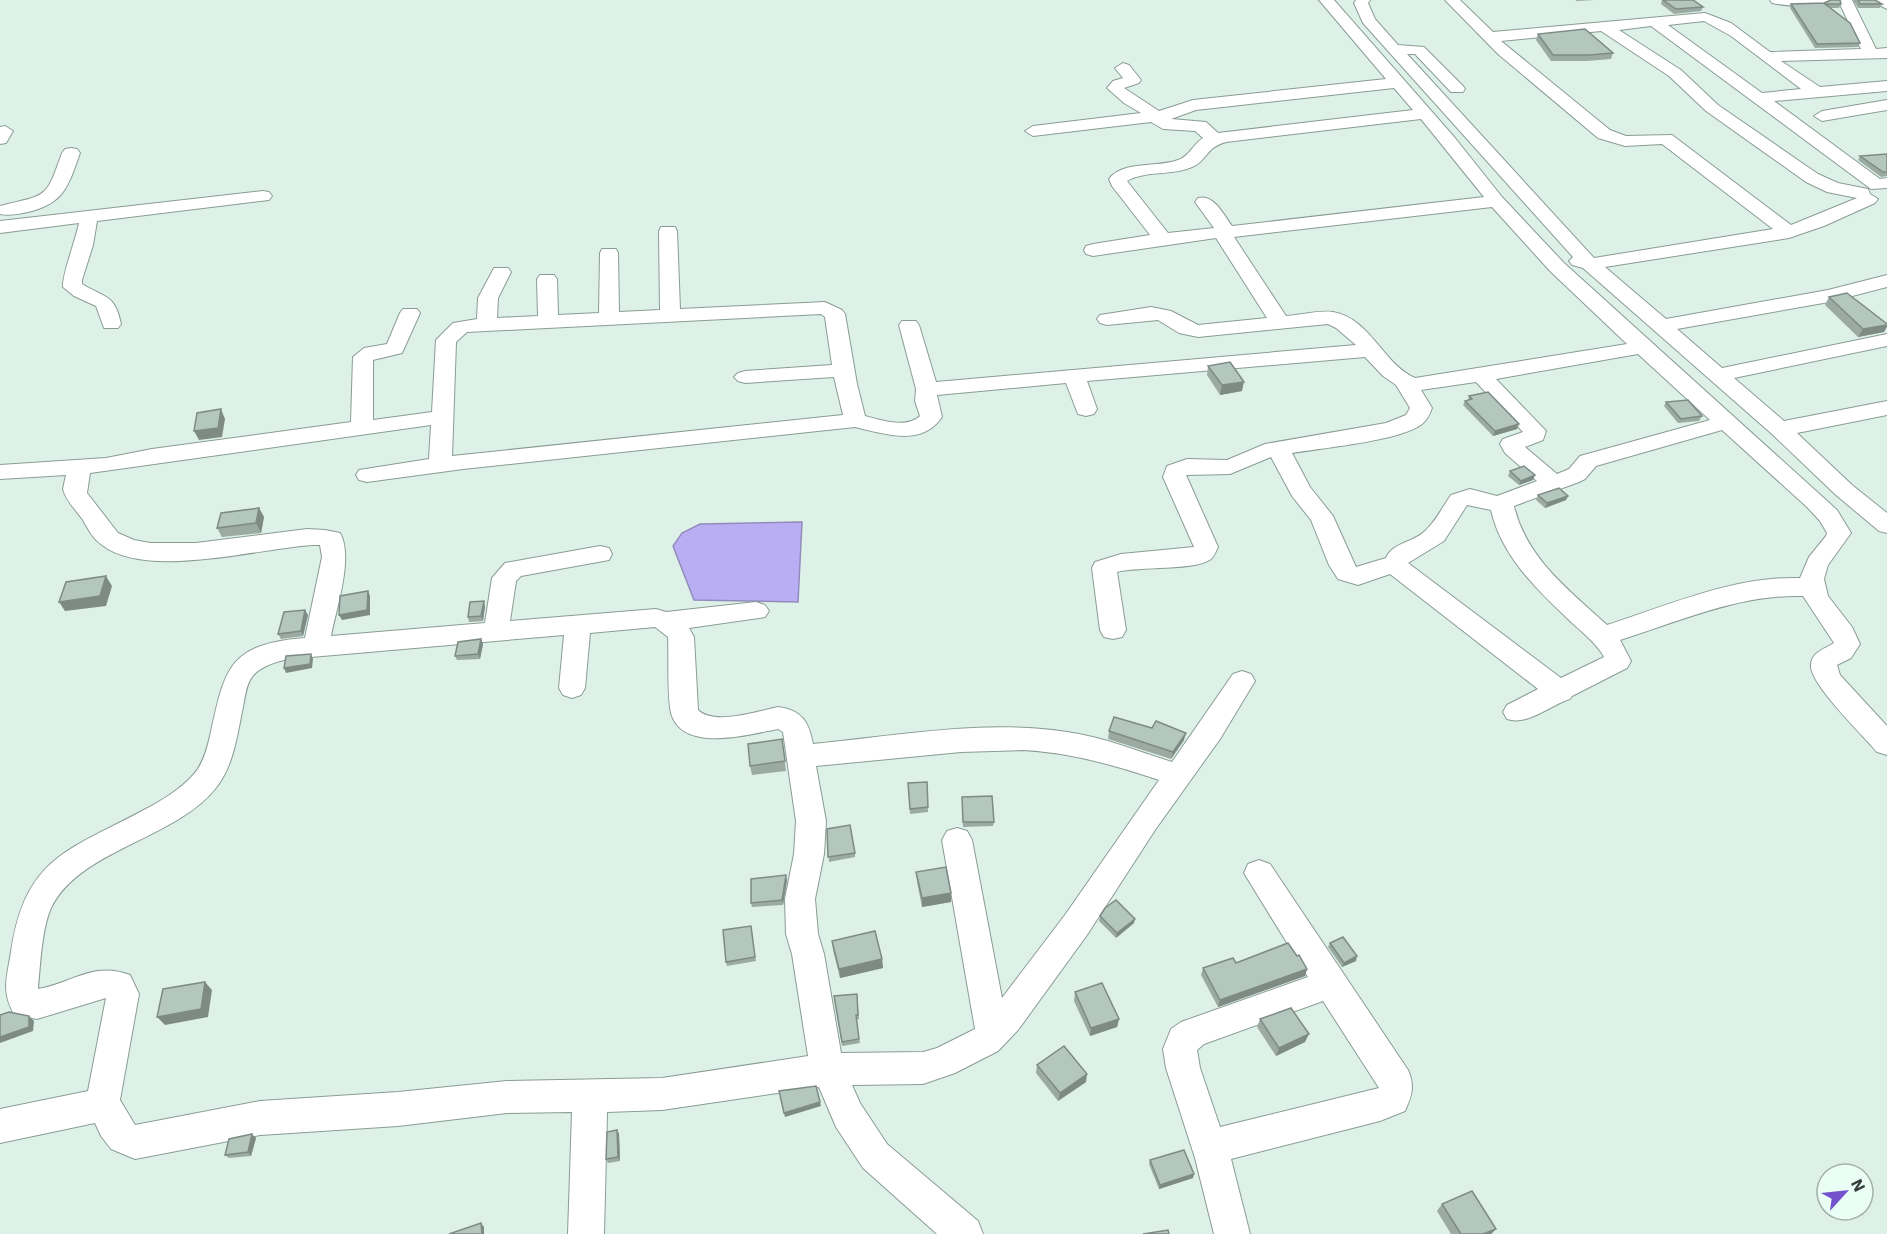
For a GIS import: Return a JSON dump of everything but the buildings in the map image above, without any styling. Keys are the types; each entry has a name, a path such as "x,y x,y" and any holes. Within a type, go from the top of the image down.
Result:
{"street":[{"path":"1326,0 1425,114 1491,195 1544,252 1642,347 1815,502 1837,527 1839,534 1836,541 1816,564 1811,580 1811,592 1844,635 1846,644 1842,651 1826,659 1823,664 1824,671 1831,682 1887,744"},
{"path":"1363,0 1360,3 1361,9 1395,49 1590,264 1780,429 1836,484 1887,525"},
{"path":"1452,0 1503,51 1604,134 1625,141 1666,139 1789,232"},
{"path":"1777,0 1792,2 1847,0 1871,54"},
{"path":"1877,0 1887,5"},
{"path":"1491,37 1653,21 1709,18 1816,92"},
{"path":"1653,21 1759,98 1874,190 1887,208"},
{"path":"1603,26 1680,76 1712,108 1812,178 1833,188 1874,190"},
{"path":"1395,49 1419,50 1457,88"},
{"path":"1768,57 1887,53"},
{"path":"1123,68 1133,80 1119,84 1115,88 1166,125 1200,126 1215,140"},
{"path":"1034,131 1175,114 1193,105 1398,83"},
{"path":"1759,98 1887,86"},
{"path":"1822,116 1887,105"},
{"path":"1164,239 1118,179 1131,173 1163,170 1188,163 1194,160 1201,148 1215,140 1234,135 1425,114"},
{"path":"2,219 52,199 57,192 71,153"},
{"path":"1544,252 1590,264 1789,232 1818,222 1874,190"},
{"path":"1093,250 1491,195 1527,195"},
{"path":"2,219 89,217 263,196"},
{"path":"1204,202 1280,322"},
{"path":"89,217 84,245 72,280 73,287 95,295 105,302 109,308 111,324"},
{"path":"669,231 670,315"},
{"path":"609,253 609,319"},
{"path":"487,325 488,298 501,272"},
{"path":"547,279 548,322"},
{"path":"1662,326 1829,296 1887,281"},
{"path":"440,466 446,340 460,327 825,308 835,315 855,420"},
{"path":"362,428 363,357 371,352 394,349 410,313"},
{"path":"1107,319 1156,314 1168,316 1183,328 1198,331 1324,317 1341,321 1405,382 1421,408 1418,417 1391,429 1255,454 1230,466 1187,466 1175,471 1174,477 1206,547 1196,556 1109,564 1104,568 1113,630"},
{"path":"367,475 855,420 892,430 924,426 931,417 926,401 927,389 909,325"},
{"path":"1718,375 1887,340"},
{"path":"1405,382 1413,385 1481,375 1642,347"},
{"path":"927,389 1372,350"},
{"path":"745,377 845,370"},
{"path":"1481,375 1535,431 1535,435 1510,444 1554,483"},
{"path":"1075,377 1086,409"},
{"path":"1780,429 1887,408"},
{"path":"0,472 81,467 443,417"},
{"path":"1517,712 1561,692 1618,661 1616,651 1517,549 1505,524 1502,505 1506,500 1577,474 1588,461 1726,422"},
{"path":"1278,449 1300,491 1321,516 1341,565 1347,573 1358,576 1396,563"},
{"path":"81,467 75,482 76,498 87,507 102,532 115,543 144,550 194,552 322,536 332,539 334,557 315,647"},
{"path":"1396,563 1399,555 1429,541 1436,535 1459,500 1470,497 1502,505"},
{"path":"496,632 502,584 504,578 514,569 600,554"},
{"path":"1396,563 1429,592 1561,692"},
{"path":"1602,636 1747,590 1774,586 1811,587"},
{"path":"666,621 756,612"},
{"path":"102,1105 123,994 119,984 110,982 92,985 36,1005 25,1003 21,996 22,985 36,904 47,886 69,866 171,808 204,782 215,764 234,689 242,670 256,659 273,652 656,618 676,627 681,637 685,713 690,721 699,726 715,728 778,718 787,719 796,727 811,821 809,854 800,899 802,934 829,1069 848,1115 875,1156 965,1234"},
{"path":"572,688 578,625"},
{"path":"102,1105 123,1137 135,1142 260,1118 507,1097 662,1094 829,1069 922,1068 960,1055 986,1040 1006,1019 1076,925 1242,681"},
{"path":"802,756 994,739 1056,741 1179,775"},
{"path":"957,840 992,1033"},
{"path":"1209,1147 1393,1098 1396,1092 1396,1081 1259,873"},
{"path":"1232,1234 1209,1147 1183,1068 1180,1049 1183,1040 1192,1033 1330,984"},
{"path":"586,1234 591,1095"},
{"path":"0,1126 102,1105"}],"shaded area":[{"path":"802,522 798,602 694,600 673,546 682,533 700,524"}]}
